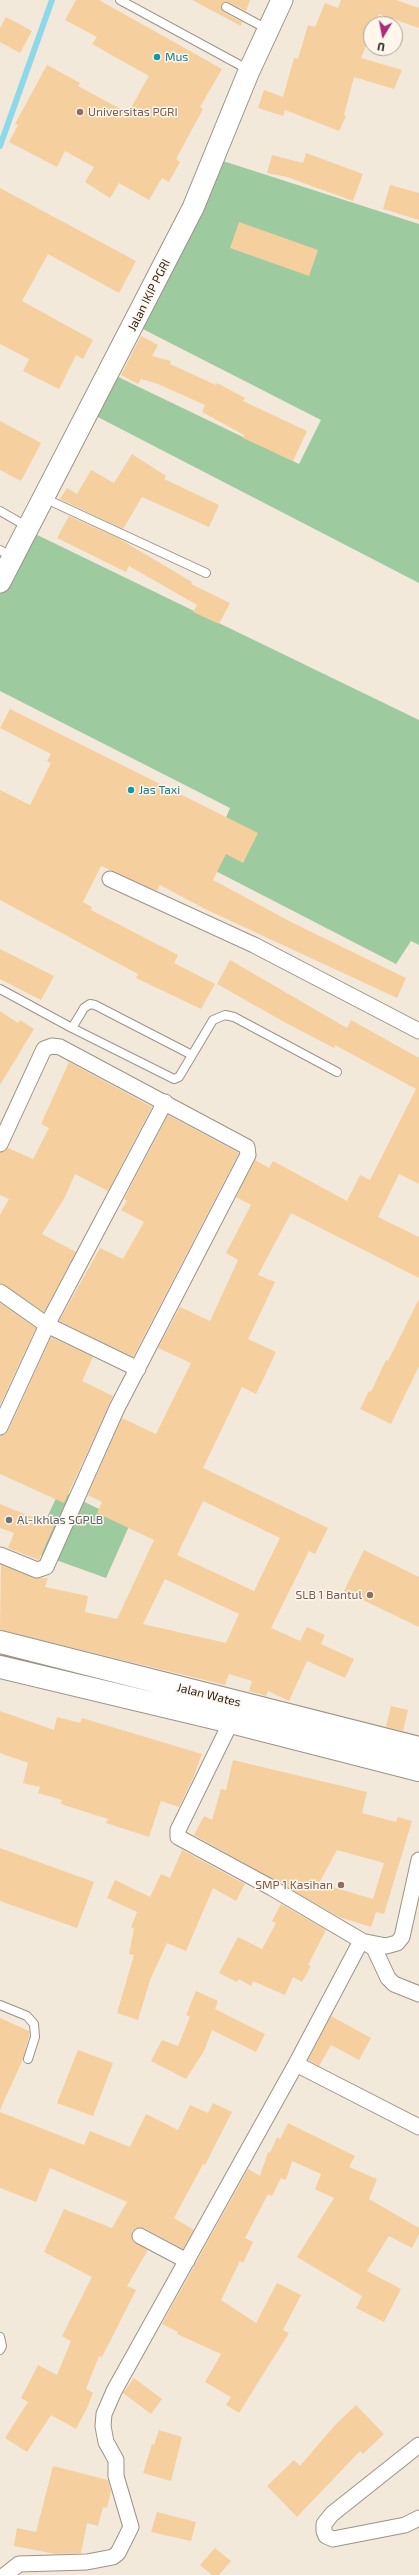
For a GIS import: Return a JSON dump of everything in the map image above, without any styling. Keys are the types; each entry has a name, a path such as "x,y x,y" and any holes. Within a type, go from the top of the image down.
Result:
{"main road":[{"name":"Jalan IKIP PGRI","path":"0,582 6,554 29,527 193,208 249,71 282,0"},
{"name":"Jalan Wates","path":"0,1642 419,1748"},
{"name":"Jalan Wates","path":"0,1668 231,1722 419,1770"}],"street":[{"path":"110,880 254,945 419,1031"},
{"path":"0,1144 44,1049 52,1046 60,1046 247,1147 248,1155 117,1408 46,1567 37,1570 0,1555"},
{"path":"0,1427 47,1325 165,1102"},
{"path":"0,1292 47,1325 138,1369"},
{"path":"231,1722 178,1830 178,1837 272,1888 374,1948 388,1978 394,1984 419,1994"},
{"path":"361,1941 386,1946 397,1943 402,1937 419,1860"},
{"path":"5,2575 19,2564 94,2561 113,2557 118,2553 131,2527 116,2476 116,2460 106,2442 103,2426 104,2414 114,2391 296,2064 361,1941"},
{"path":"296,2064 419,2127"},
{"path":"140,2236 187,2261"},
{"path":"419,2445 332,2514 324,2524 324,2531 326,2536 333,2539 405,2525 419,2518"}],"lane":[{"path":"120,0 249,71"},
{"path":"226,7 268,30"},
{"path":"44,498 206,573"},
{"path":"0,511 29,527"},
{"path":"0,989 172,1079 179,1077 213,1020 218,1016 225,1015 234,1017 337,1072"},
{"path":"72,1028 84,1008 90,1004 95,1005 192,1055"},
{"path":"0,2005 27,2016 34,2024 35,2037 28,2059"},
{"path":"0,2337 2,2346 0,2350"}],"green space":[{"path":"223,161 419,224 419,583 90,413 112,374 299,464 321,420 133,324"},
{"path":"27,530 419,720 419,945 411,941 396,964 206,866 230,808 0,691 0,586"},
{"path":"60,1490 130,1524 106,1578 31,1551"}],"building":[{"path":"76,0 99,0 222,69 200,107 203,109 176,159 180,162 169,182 162,178 149,200 119,183 110,198 85,182 94,167 65,151 57,167 9,142 18,125 15,124 47,65 80,83 78,86 128,113 149,76 92,44 97,37 65,20"},
{"path":"192,0 250,0 246,11 228,2 221,5 223,12 242,22 241,26"},
{"path":"341,0 396,0 419,8 419,28 403,22 403,16 385,16 379,14 378,16 363,16 363,53 361,58 402,70 394,89 354,77 344,115 346,116 339,131 285,110 283,116 258,108 264,90 283,97 294,58 298,59 308,25 315,27 325,3 338,8"},
{"path":"6,17 32,31 20,53 0,42 0,28"},
{"path":"306,153 363,174 353,201 287,177 267,173 272,155 303,163"},
{"path":"390,185 419,193 419,220 383,209"},
{"path":"0,188 136,261 119,293 48,254 22,301 93,340 83,359 76,355 59,389 23,371 29,359 0,344"},
{"path":"239,222 318,250 309,276 230,248"},
{"path":"141,336 158,345 152,356 171,361 170,364 216,385 217,383 245,398 243,401 307,431 293,461 243,438 244,435 202,412 205,405 158,384 141,379 138,384 121,375"},
{"path":"0,421 41,443 21,481 0,470"},
{"path":"132,454 166,476 164,479 219,505 209,527 142,497 123,529 60,499 67,488 77,494 91,470 114,483"},
{"path":"69,516 118,538 192,582 191,584 230,603 219,624 193,612 197,605 129,566 126,572 57,538"},
{"path":"10,709 258,833 243,863 226,854 213,880 293,923 406,978 397,998 205,909 160,885 157,891 101,866 83,902 92,907 91,910 178,955 174,963 215,984 201,1009 136,978 138,974 0,900 0,790 30,805 51,763 47,761 51,754 0,728"},
{"path":"0,949 54,976 41,1000 0,979"},
{"path":"230,960 347,1028 351,1020 419,1058 419,1184 399,1174 378,1217 419,1237 419,1278 291,1213 258,1275 275,1282 248,1339 276,1352 256,1394 242,1387 203,1468 328,1528 315,1554 309,1551 271,1628 300,1641 307,1627 325,1635 321,1644 354,1659 345,1678 307,1661 289,1701 268,1691 266,1696 249,1691 252,1681 229,1674 225,1685 0,1630 1,1565 34,1578 48,1578 45,1587 88,1596 85,1612 117,1619 154,1540 97,1513 102,1502 88,1495 122,1418 156,1434 191,1363 158,1348 180,1307 210,1321 238,1260 226,1253 251,1205 236,1197 255,1160 269,1168 273,1161 347,1201 360,1175 370,1180 416,1089 335,1045 334,1048 286,1023 217,984","holes":["203,1501 280,1538 254,1591 177,1555","165,1579 239,1614 226,1643 143,1624"]},
{"path":"0,1011 18,1023 20,1020 34,1029 0,1085"},
{"path":"69,1062 152,1107 108,1191 75,1174 65,1197 42,1234 76,1252 44,1312 0,1283 0,1215 9,1199 0,1195 0,1153 8,1148 33,1159 49,1128 41,1124"},
{"path":"168,1115 239,1153 133,1357 59,1321 100,1248 123,1259 144,1222 121,1210 127,1201 124,1199"},
{"path":"419,1299 419,1366 391,1424 360,1409 369,1391 371,1392 386,1360 388,1361"},
{"path":"0,1303 36,1328 0,1405"},
{"path":"51,1337 93,1357 82,1381 113,1396 64,1503 0,1474 0,1436 8,1431"},
{"path":"0,1504 54,1526 39,1560 8,1548 14,1533 0,1528"},
{"path":"364,1550 419,1577 419,1627 344,1591"},
{"path":"391,1706 408,1710 403,1731 386,1727"},
{"path":"0,1711 54,1730 57,1717 80,1723 82,1718 202,1754 193,1778 179,1807 161,1801 149,1837 106,1823 108,1819 61,1804 62,1800 38,1793 40,1787 23,1783 28,1763 0,1753"},
{"name":"SMP 1 Kasihan","path":"233,1760 367,1792 362,1813 396,1822 398,1817 412,1821 384,1914 376,1912 371,1927 339,1917 194,1835 204,1816 212,1820 221,1789 226,1790","holes":["337,1850 384,1863 373,1899 319,1883"]},
{"path":"0,1848 94,1882 77,1928 0,1901"},
{"path":"182,1850 245,1884 236,1901 213,1888 186,1951 167,1943 150,1980 138,2020 117,2013 134,1955 129,1954 134,1929 131,1927 137,1912 107,1898 115,1880 150,1897 161,1874 170,1878"},
{"path":"281,1904 326,1930 308,1965 311,1966 302,1982 293,1977 285,1995 253,1981 251,1986 239,1979 237,1982 219,1973 238,1937 262,1949 276,1923 272,1921"},
{"path":"196,1991 218,2001 215,2009 265,2034 256,2052 212,2030 204,2051 186,2079 151,2061 162,2040 178,2046 190,2017 186,2015"},
{"path":"331,2016 371,2038 359,2060 331,2045 319,2066 308,2060"},
{"path":"0,2018 29,2031 29,2036 23,2059 0,2110"},
{"path":"78,2050 113,2063 93,2116 57,2103"},
{"path":"213,2103 232,2112 205,2165 203,2164 174,2218 194,2230 183,2249 144,2228 136,2228 132,2231 133,2241 148,2250 127,2286 136,2290 102,2357 99,2356 86,2389 93,2393 87,2408 76,2429 51,2415 27,2452 5,2438 28,2402 21,2398 38,2365 57,2375 71,2341 62,2336 92,2277 44,2252 64,2209 112,2228 127,2202 50,2168 36,2202 0,2188 0,2112 84,2145 90,2131 130,2147 146,2114 178,2130 190,2105 208,2113"},
{"path":"288,2123 355,2156 349,2167 377,2179 369,2199 419,2228 419,2234 412,2248 389,2236 367,2271 401,2289 384,2322 356,2308 362,2296 297,2257 334,2198 315,2189 321,2174 292,2161 286,2180 281,2178 272,2196 268,2194 245,2238 253,2242 243,2263 240,2261 221,2300 256,2323 277,2283 301,2295 283,2330 289,2333 239,2413 226,2405 231,2397 205,2382 221,2354 177,2334 178,2332 162,2324 248,2169 260,2176 268,2152 270,2153 277,2137 280,2139"},
{"path":"134,2378 162,2399 151,2414 123,2393"},
{"path":"356,2405 384,2434 363,2454 360,2451 297,2517 267,2486 294,2460 300,2466 335,2425"},
{"path":"159,2430 182,2437 171,2481 143,2473 152,2444 154,2445"},
{"path":"53,2466 108,2480 111,2491 107,2508 103,2507 98,2526 87,2523 81,2553 56,2554 14,2546 17,2528 36,2532"},
{"path":"157,2512 196,2522 191,2541 151,2532"},
{"path":"215,2548 231,2561 219,2575 212,2575 200,2565"}],"waterway":[{"path":"0,146 52,0"}],"place":[{"name":"Mus","path":"157,57"},
{"name":"Universitas PGRI","path":"80,112"},
{"name":"Jas Taxi","path":"131,790"},
{"name":"Al-Ikhlas SGPLB","path":"9,1520"},
{"name":"SLB 1 Bantul","path":"370,1595"},
{"name":"SMP 1 Kasihan","path":"341,1885"}]}
